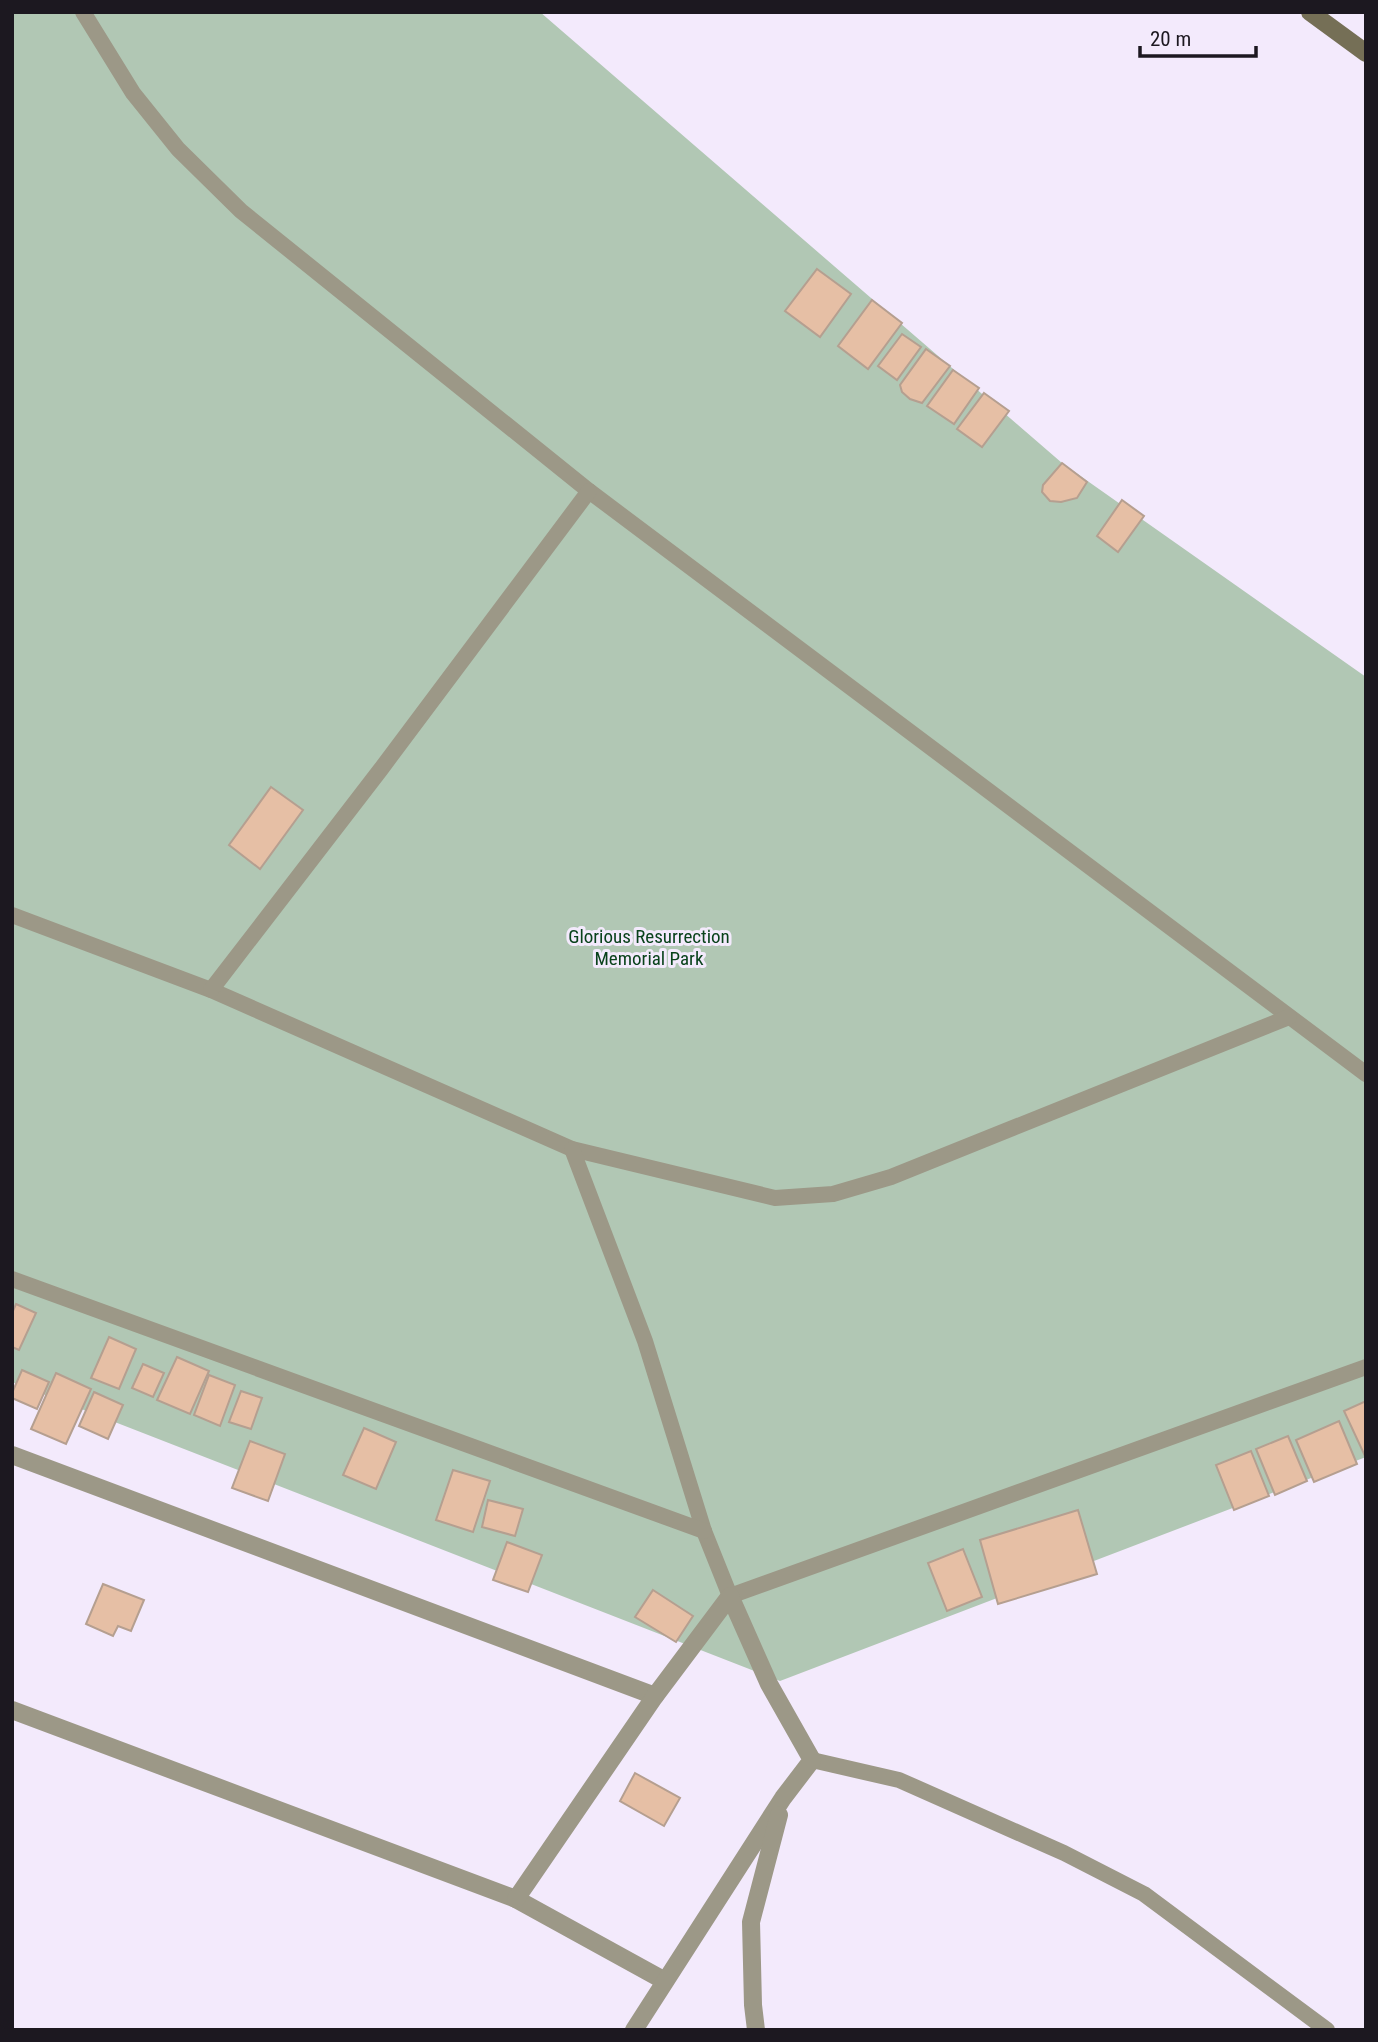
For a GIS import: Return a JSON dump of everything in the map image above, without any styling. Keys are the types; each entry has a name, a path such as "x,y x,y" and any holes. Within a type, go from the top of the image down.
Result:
{"main road":[{"path":"1310,12 1366,53"}],"street":[{"path":"12,1455 654,1696"},
{"path":"516,1899 654,1696 730,1596 769,1684 812,1760 783,1798 634,2030"},
{"path":"12,1710 516,1899 666,1981"},
{"path":"756,2030 751,1922 783,1798"}],"lane":[{"path":"82,14 132,93 178,149 241,211 589,491 1366,1074"},
{"path":"211,990 382,769 589,491"},
{"path":"12,915 211,990 572,1149 775,1198 833,1194 891,1177 1289,1017"},
{"path":"572,1149 645,1341 704,1531 730,1596 1366,1367"},
{"path":"12,1279 704,1531"},
{"path":"812,1760 899,1780 1064,1853 1144,1894 1327,2030"}],"green space":[{"name":"Glorious Resurrection Memorial Park","path":"12,12 540,12 1062,463 1366,677 1366,1457 780,1681 12,1382"}],"building":[{"path":"817,269 851,294 820,337 785,311"},
{"path":"872,300 902,323 868,369 838,346"},
{"path":"902,334 921,347 897,380 878,366"},
{"path":"926,349 950,366 922,403 910,399 902,392 900,385"},
{"path":"953,370 979,388 954,424 927,406"},
{"path":"984,393 1009,411 982,447 957,429"},
{"path":"1062,463 1087,482 1077,498 1061,502 1050,501 1042,492 1043,485"},
{"path":"1122,500 1144,516 1118,552 1097,536"},
{"path":"271,787 303,810 260,869 229,845"},
{"path":"16,1304 36,1313 19,1350 12,1347 12,1313"},
{"path":"109,1337 136,1349 119,1389 91,1378"},
{"path":"177,1357 209,1371 190,1414 157,1400"},
{"path":"143,1364 164,1373 153,1397 132,1388"},
{"path":"22,1370 49,1382 37,1409 12,1398"},
{"path":"56,1373 91,1389 66,1444 31,1429"},
{"path":"209,1375 235,1385 220,1426 194,1415"},
{"path":"241,1391 262,1398 251,1429 229,1422"},
{"path":"94,1392 123,1405 108,1439 79,1426"},
{"path":"1366,1401 1366,1455 1365,1456 1344,1411"},
{"path":"1339,1421 1357,1464 1314,1482 1296,1440"},
{"path":"364,1428 396,1442 376,1489 343,1475"},
{"path":"1288,1436 1307,1481 1275,1495 1256,1449"},
{"path":"250,1441 285,1454 268,1501 232,1488"},
{"path":"1251,1451 1269,1496 1234,1510 1216,1465"},
{"path":"453,1470 490,1481 473,1532 436,1520"},
{"path":"488,1500 523,1509 515,1536 482,1527"},
{"path":"1078,1510 1097,1574 998,1604 980,1540"},
{"path":"507,1542 542,1555 528,1592 493,1580"},
{"path":"963,1549 982,1597 947,1611 928,1563"},
{"path":"103,1584 144,1600 131,1631 118,1626 113,1636 86,1624"},
{"path":"653,1590 693,1616 676,1642 635,1617"},
{"path":"635,1773 680,1798 664,1826 620,1801"}]}
